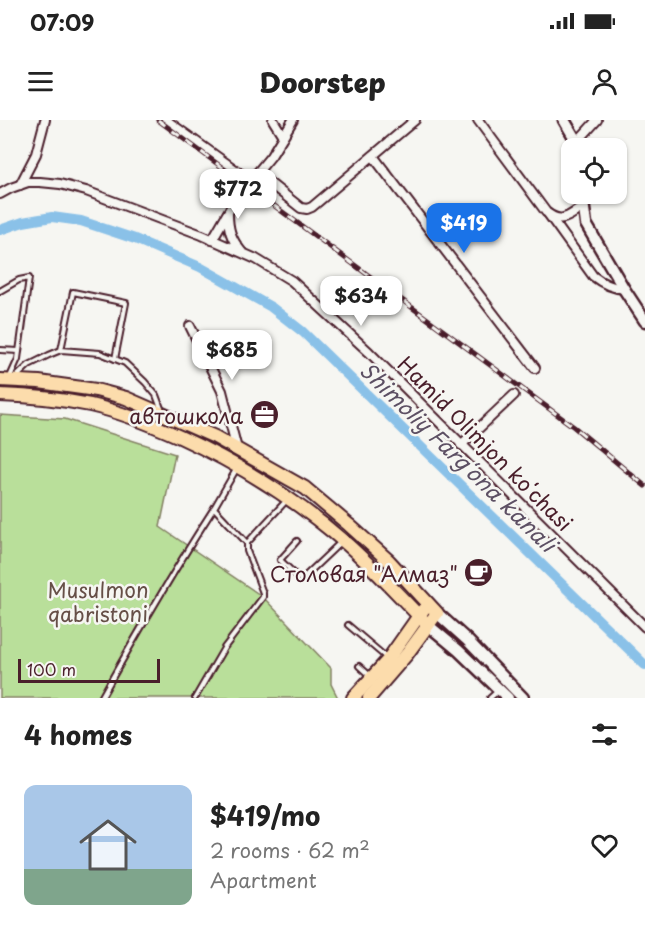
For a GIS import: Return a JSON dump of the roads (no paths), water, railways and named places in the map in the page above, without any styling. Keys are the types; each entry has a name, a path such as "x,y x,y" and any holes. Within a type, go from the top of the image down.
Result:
{"main road":[{"path":"564,120 573,138"},
{"path":"583,204 586,224 645,321"},
{"path":"7,380 66,385 96,390 126,399 215,437 305,488 389,561 428,604 467,640 523,698"},
{"path":"0,395 60,400 117,412 161,428 238,466 288,498 342,541 428,625 504,694"},
{"path":"353,698 388,659 428,604"},
{"path":"369,698 407,654 437,613"}],"street":[{"path":"20,185 36,154 45,120"},
{"path":"166,120 244,176 253,177 271,156 293,120"},
{"path":"273,120 283,136"},
{"path":"257,173 301,208 307,209 416,120"},
{"path":"478,120 593,276 611,288 624,289"},
{"path":"583,138 597,120"},
{"path":"374,156 535,368"},
{"name":"Hamid Olimjon koʻchasi","path":"0,194 28,182 60,184 86,191 256,259 292,281 369,352 645,627"},
{"path":"212,240 242,188"},
{"path":"546,212 554,218 561,219 583,207"},
{"path":"228,211 231,236 244,254"},
{"path":"190,326 222,391 237,449"},
{"path":"461,445 514,395"}],"lane":[{"path":"0,291 19,280 29,278 18,359 7,380"},
{"path":"61,350 73,292 126,303 115,359"},
{"path":"0,350 19,351"},
{"path":"7,380 29,365 61,350 100,353 125,363 145,382 156,395 163,414"},
{"path":"101,698 188,547 238,466"},
{"path":"195,698 224,648 262,597 263,593 247,551 247,543 288,498"},
{"path":"214,508 247,543"},
{"path":"297,541 280,560 301,580 342,541"},
{"path":"348,625 388,659"},
{"path":"359,666 372,677"},
{"path":"490,698 504,694"}],"waterway":[{"name":"Shimoliy Fargʻona kanali","path":"0,230 23,222 52,217 81,221 135,239 200,267 271,307 303,332 645,665"}],"railway":[{"path":"158,120 574,427 645,486"}],"place":[{"name":"автошкола","path":"264,415"},
{"name":"Столовая \"Алмаз\"","path":"479,573"}],"park label":[{"name":"Musulmon qabristoni","path":"98,601"}]}
